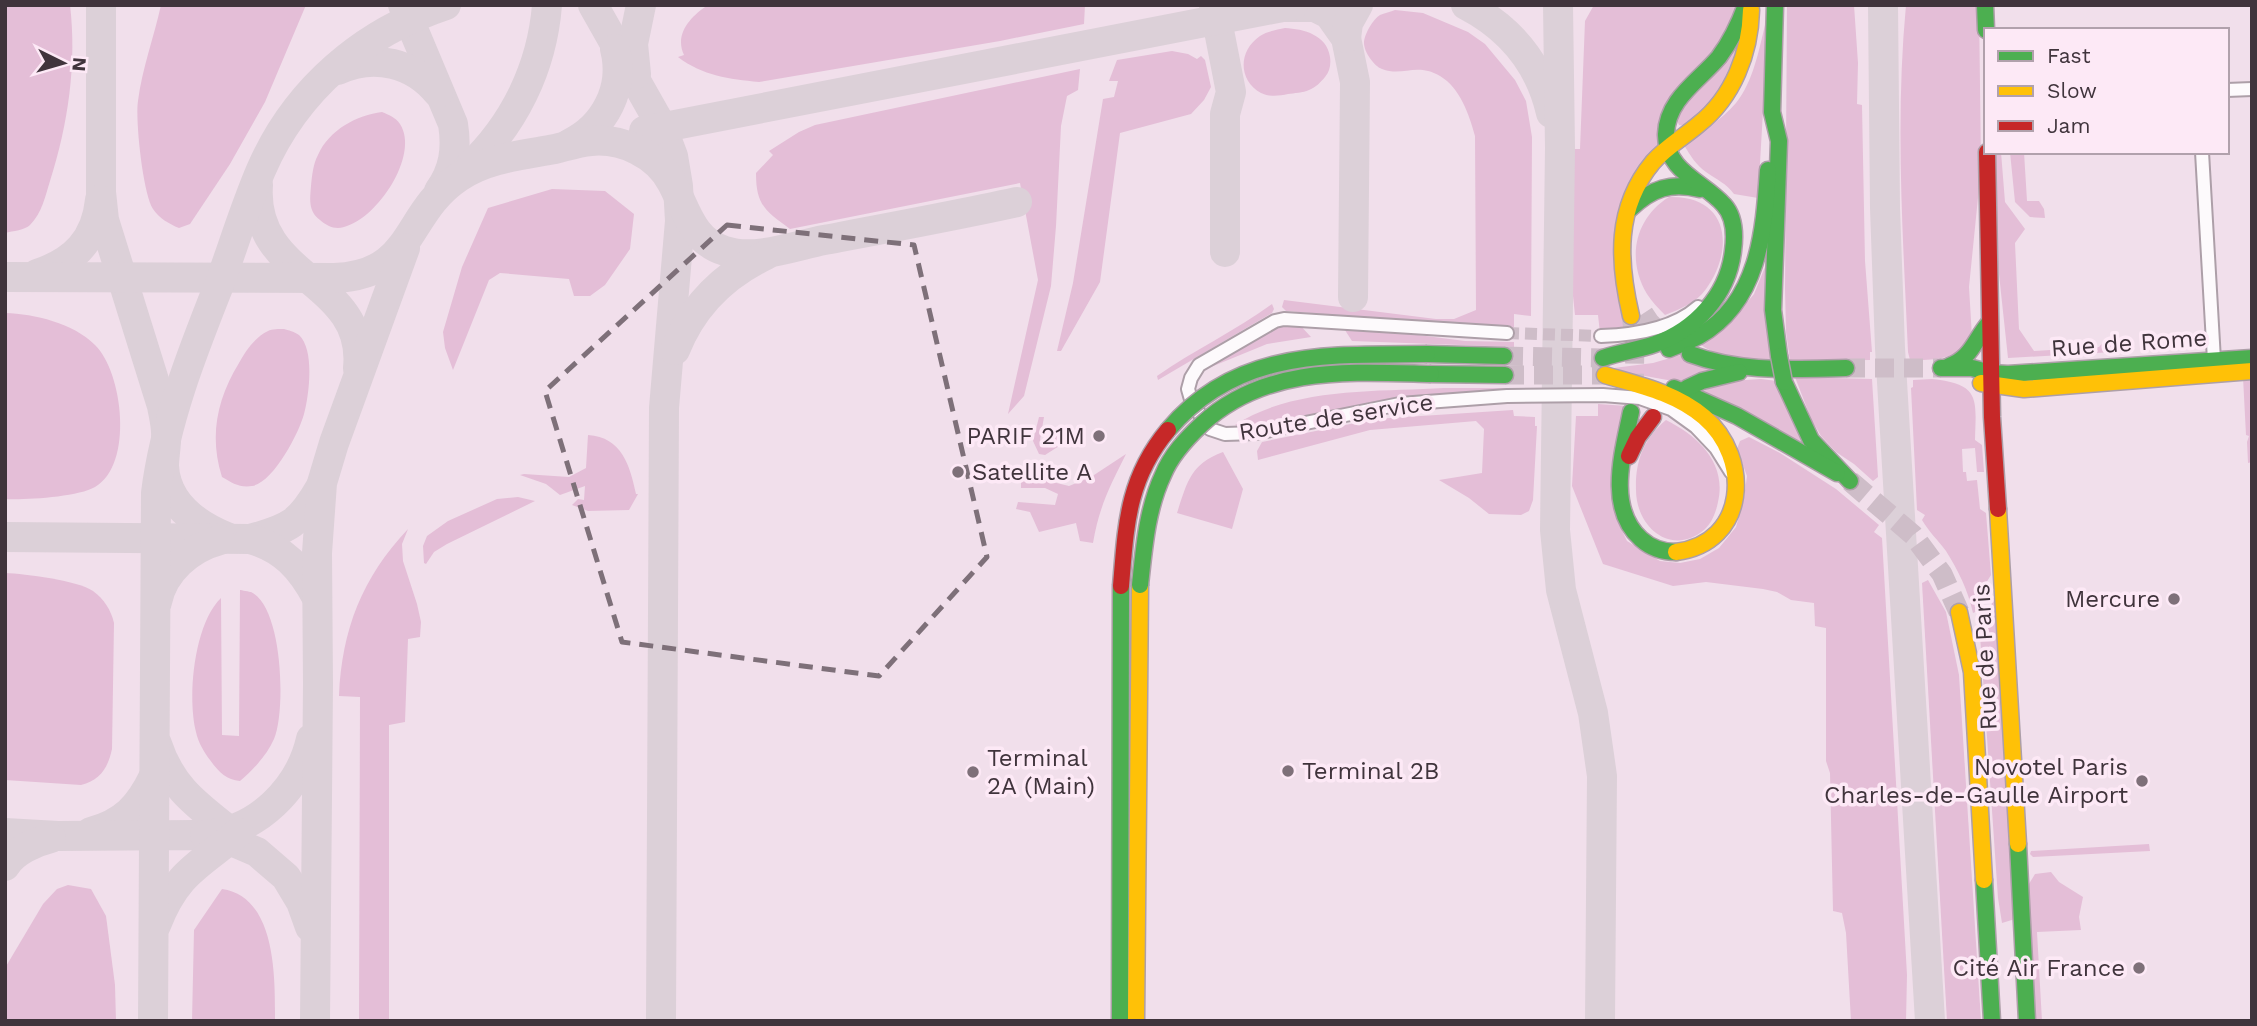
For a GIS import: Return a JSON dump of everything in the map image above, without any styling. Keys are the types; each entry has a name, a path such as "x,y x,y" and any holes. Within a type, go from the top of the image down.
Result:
{"main road":[{"path":"1748,5 1729,42 1714,62 1676,100 1669,114 1666,130 1667,148 1682,173 1727,207 1734,229 1731,270 1714,300 1700,317 1681,331 1657,343 1603,358 1660,352 1685,344 1708,331 1730,310 1748,283 1761,246 1772,111 1774,5"},
{"path":"1638,315 1636,301 1623,268 1621,242 1631,198 1653,162 1715,109 1731,86 1748,43 1748,5"},
{"path":"1985,5 1986,28"},
{"path":"1631,412 1625,441 1621,502 1626,520 1634,533 1649,545 1666,552 1684,552 1702,546 1722,530 1732,509 1736,481 1733,457 1718,432 1701,415 1660,393 1605,375 1660,383 1711,402 1850,481 1811,440 1773,363 1779,141 1772,111"},
{"path":"1987,154 1991,379"},
{"path":"1624,222 1630,208 1656,188 1672,183 1709,191"},
{"path":"1941,368 1963,362 1989,317"},
{"path":"1989,317 1997,320 2002,355 2011,381"},
{"path":"1690,354 1716,364 1773,363 1846,368"},
{"path":"1120,1021 1121,586 1133,491 1160,439 1177,418 1216,388 1253,369 1295,359 1353,355 1504,356"},
{"name":"Rue de Rome","path":"2011,381 2252,358"},
{"path":"1687,388 1728,373 1773,363"},
{"path":"1941,368 1972,368 1991,379"},
{"name":"Rue de Paris","path":"1941,368 1967,380 1984,397 1992,417"},
{"name":"Rue de Rome","path":"1991,379 2011,381 2252,371"},
{"path":"1136,1021 1140,585 1146,526 1162,475 1188,437 1223,405 1260,386 1297,377 1344,373 1505,375"},
{"name":"Rue de Paris","path":"1967,380 1991,379 2027,1021"},
{"path":"1622,480 1638,437 1653,417"},
{"path":"1959,612 1972,672 1992,1021"}],"street":[{"path":"2229,90 2252,89"},
{"path":"2202,154 2214,360"},
{"path":"1601,336 1631,335 1675,321 1693,312 1731,270"},
{"name":"Route de service","path":"1507,333 1284,319 1275,321 1199,365 1191,377 1188,389 1192,404 1210,429 1226,433 1256,433 1400,404 1507,396 1603,395 1640,398 1671,410 1696,427 1716,448 1736,481"}],"highlighted area":[{"path":"727,225 914,245 987,557 879,676 622,642 545,391"}],"shaded area":[{"path":"5,5 70,5 72,50 62,138 43,204 28,227 5,233"},
{"path":"161,5 306,5 265,102 230,164 190,224 179,228 158,215 149,201 139,139 137,110 140,89"},
{"path":"708,5 1085,5 1084,24 759,82 727,78 707,72 678,57 684,55 681,40 686,26"},
{"path":"1594,5 1741,5 1658,145 1616,268 1626,330 1600,333 1598,315 1575,315 1559,161 1574,149 1580,149 1585,21"},
{"path":"1787,5 1854,5 1858,63 1857,104 1862,105 1865,261 1872,352 1870,360 1790,361 1785,289"},
{"path":"1906,5 1979,5 1981,168 1969,287 1972,337 1969,347 1946,357 1927,360 1910,360 1908,352 1900,135"},
{"path":"1395,10 1423,13 1468,32 1485,44 1515,80 1526,101 1532,137 1531,316 1514,314 1514,328 1286,311 1282,307 1284,300 1436,319 1454,319 1476,310 1475,136 1463,102 1447,81 1424,70 1397,72 1382,69 1370,58 1364,43 1369,28 1380,15"},
{"path":"1768,24 1758,198 1734,194 1725,184 1699,166 1684,145 1724,115 1742,95 1755,65 1765,25"},
{"path":"1746,27 1729,83 1686,126 1679,125 1677,120 1680,110"},
{"path":"1285,28 1307,32 1319,38 1328,49 1329,70 1320,83 1307,91 1271,96 1261,93 1248,81 1245,57 1253,42 1260,36"},
{"path":"1172,51 1197,59 1201,56 1205,60 1211,87 1204,100 1191,114 1120,133 1100,282 1061,351 1057,351 1073,283 1103,99 1114,97 1118,81 1109,81 1117,60"},
{"path":"1080,69 1078,90 1067,96 1061,126 1051,286 1024,396 1008,414 1038,280 1020,183 790,229 764,207 758,193 756,173 773,155 769,151 815,125"},
{"path":"382,112 392,116 400,124 405,137 400,168 381,199 357,222 337,228 328,226 313,213 311,204 316,159 336,131 363,116"},
{"path":"1995,154 2001,154 2005,202 2025,229 2015,243 2019,329 2034,351 2099,347 2107,338 2112,338 2113,352 2008,358 1998,265"},
{"path":"2010,154 2024,154 2027,201 2039,201 2045,218 2030,217 2015,202"},
{"path":"552,189 605,191 634,214 630,249 605,285 590,296 574,296 569,279 500,273 489,280 453,370 445,348 443,332 462,267 488,208"},
{"path":"1669,197 1689,199 1704,205 1715,215 1721,227 1723,242 1721,257 1706,289 1693,302 1665,315 1649,297 1641,281 1636,253 1637,240 1648,216"},
{"path":"1767,262 1773,361 1727,357 1701,345 1733,319 1754,294"},
{"path":"1272,304 1272,313 1158,380 1157,376"},
{"path":"5,313 29,315 65,325 86,337 105,358 118,396 120,440 107,476 95,487 65,495 5,499"},
{"path":"1298,323 1311,337 1267,344 1206,369 1270,329"},
{"path":"1343,327 1465,341 1514,342 1514,347 1352,341"},
{"path":"284,329 299,335 307,351 309,385 304,414 291,444 268,476 252,486 240,486 222,477 216,447 217,418 231,377 251,345 268,331"},
{"path":"1684,354 1717,367 1683,385 1606,369 1653,363"},
{"path":"1795,377 1872,379 1878,477 1873,481 1836,452 1821,436 1811,419"},
{"path":"2243,377 2252,377 2252,462 2248,463 2249,436 2246,435"},
{"path":"1932,379 1960,385 1972,396 1975,404 1975,440 1982,445 1984,472 1977,472 1975,448 1962,449 1963,472 1966,472 1967,481 1977,480 1980,509 1986,513 1991,575 1986,583 1982,609 1973,613 1955,565 1922,520 1925,515 1917,510 1911,388 1913,380"},
{"path":"1730,381 1777,381 1814,453 1700,392"},
{"path":"1513,388 1512,392 1414,398 1336,410 1246,429 1235,425 1258,413 1309,398 1364,391"},
{"path":"1598,404 1627,406 1619,524 1627,541 1660,561 1680,563 1700,559 1719,548 1736,527 1747,476 1737,449 1740,441 1749,437 1780,453 1836,489 1879,525 1874,532 1882,538 1907,975 1906,1021 1851,1021 1846,933 1842,913 1833,911 1830,773 1826,761 1826,628 1815,626 1814,603 1791,600 1777,592 1763,589 1706,582 1673,586 1603,564 1572,486 1576,416 1598,416"},
{"path":"1513,410 1514,416 1535,417 1537,426 1533,500 1529,511 1521,515 1489,514 1439,480 1482,473 1484,429 1476,421 1370,430 1258,460 1257,451 1262,442 1375,419"},
{"path":"1039,417 1044,417 1040,440 1060,429 1067,441 1045,455 1039,454 1033,441"},
{"path":"1666,420 1699,443 1714,463 1718,475 1720,488 1716,510 1704,530 1692,538 1668,539 1658,534 1642,516 1638,503 1637,469 1642,451 1652,434"},
{"path":"588,435 609,441 617,447 627,464 638,494 629,510 588,511 572,505 578,499 584,500 585,486 560,495 546,484 520,475 569,477 586,468"},
{"path":"1223,452 1243,489 1232,529 1177,513 1191,476 1203,462"},
{"path":"1126,454 1102,507 1093,543 1080,541 1076,523 1039,532 1030,512 1016,509 1018,502 1055,505 1058,494 1045,488 1021,488 1021,481 1028,476 1069,486 1091,477"},
{"path":"518,497 535,501 447,544 434,552 426,564 424,563 423,546 427,536 448,521 497,499"},
{"path":"408,529 402,544 403,561 421,622 420,637 408,639 405,722 389,725 389,1021 359,1021 360,697 339,696 341,672 357,606 378,566"},
{"path":"5,573 50,578 85,587 101,598 111,614 114,623 112,749 102,772 88,783 81,785 5,780"},
{"path":"1928,580 1946,612 1959,675 1981,1021 1947,1021 1922,583"},
{"path":"240,590 251,592 262,601 270,617 279,661 280,706 278,725 268,751 240,781 223,774 203,750 196,732 192,700 195,662 204,625 221,598 222,735 239,736"},
{"path":"1997,597 2015,919 2002,923 1980,635 1989,616 1993,598"},
{"path":"2149,844 2150,851 2033,857 2030,854 2031,851"},
{"path":"2051,872 2059,882 2083,897 2079,917 2081,930 2037,932 2042,1021 2034,1021 2027,887 2035,874"},
{"path":"68,885 91,889 106,916 115,985 116,1021 5,1021 5,968 43,904 57,889"},
{"path":"222,889 240,895 253,907 263,923 273,963 275,1021 192,1021 194,930"}],"taxiway":[{"path":"101,5 101,192 104,220 162,406 166,431 166,479 177,502 194,520 229,538"},
{"path":"403,5 453,124 453,159 439,191"},
{"path":"153,1021 156,493 173,413 255,184 293,114 313,89 361,48 387,31 446,5"},
{"path":"468,168 499,133 523,94 539,51 547,5"},
{"path":"593,5 662,127 673,156 678,186 680,221 664,408 661,1021"},
{"path":"636,74 633,44 641,5"},
{"path":"1214,5 1231,92 1225,114 1225,252"},
{"path":"644,131 1293,5"},
{"path":"1346,38 1348,23 1358,5"},
{"path":"1466,5 1496,25 1521,49 1539,79 1551,113"},
{"path":"1558,5 1560,148 1555,530 1561,590 1593,713 1602,776 1600,1021"},
{"path":"1883,5 1885,208 1890,348 1930,1021"},
{"path":"1286,7 1315,7 1329,14 1346,38 1355,82 1353,297"},
{"path":"569,144 593,127 609,105 617,78 615,49"},
{"path":"338,70 365,62 392,64 417,74 438,93"},
{"path":"5,277 334,278 361,274 380,266 395,254 427,208 459,177 481,165 505,158 591,141 615,142 648,156 672,183 697,232 714,246 737,254 774,252 1017,202"},
{"path":"258,185 261,216 272,241 345,315 356,338 358,368"},
{"path":"37,274 62,263 81,248 94,227 100,200"},
{"path":"315,1021 317,553 322,483 405,248"},
{"path":"675,350 690,320 711,294 736,272 766,255"},
{"path":"5,537 250,539 275,532 292,523 306,509 320,488"},
{"path":"250,539 272,548 290,561 317,598"},
{"path":"157,602 165,580 180,562 198,549 220,540"},
{"path":"205,835 242,825 274,804 297,774 311,739"},
{"path":"157,744 163,760 180,786 200,807 237,837"},
{"path":"91,832 113,824 129,812 142,797 154,776"},
{"path":"5,833 58,836 195,835 229,840 257,852 286,877 301,902 310,927"},
{"path":"156,925 180,882 238,833"},
{"path":"5,866 25,848 51,838"}],"tunnel":[{"path":"1644,313 1668,340"},
{"path":"1631,316 1635,342 1634,397"},
{"path":"1507,333 1601,336"},
{"path":"1504,356 1603,358"},
{"path":"1846,368 1941,368"},
{"path":"1505,375 1605,375"},
{"path":"1850,481 1913,535 1942,574 1959,612"}],"traffic: fast":[{"path":"1603,358 1655,344 1683,330 1707,309 1724,282 1734,245 1730,215 1716,197 1679,167 1667,147 1666,134 1668,122 1678,101 1719,57 1746,5"},
{"path":"1775,5 1772,112 1779,141 1773,310 1779,356"},
{"path":"1985,5 1986,28"},
{"path":"1669,349 1699,336 1719,322 1735,304 1746,285 1755,264 1760,241 1768,170"},
{"path":"1630,209 1662,188 1680,186 1700,189"},
{"path":"1949,366 1968,354 1989,323"},
{"path":"1427,354 1504,356"},
{"path":"1168,430 1195,403 1224,384 1255,370 1321,357 1427,354"},
{"path":"1690,354 1748,367 1846,368"},
{"path":"1779,356 1784,382"},
{"path":"1941,368 1972,368 2008,374 2252,358"},
{"path":"1687,388 1702,381 1739,372"},
{"path":"1140,585 1150,515 1166,468 1190,435 1227,405 1253,391 1310,376 1340,373 1431,374"},
{"path":"1431,374 1505,375"},
{"path":"1784,382 1811,440 1850,481"},
{"path":"1674,388 1737,416 1837,473"},
{"path":"1631,412 1621,462 1620,496 1624,512 1630,526 1641,539 1657,549 1676,552"},
{"path":"1120,1021 1121,586"},
{"path":"2018,844 2027,1021"},
{"path":"1984,880 1992,1021"}],"traffic: slow":[{"path":"1631,316 1622,255 1626,216 1632,198 1653,162 1711,113 1730,87 1743,58 1751,10"},
{"path":"1981,383 2024,389 2252,371"},
{"path":"1605,375 1657,391 1682,402 1704,417 1720,434 1730,454 1735,475 1735,496 1729,516 1717,533 1700,545 1676,552"},
{"path":"1998,509 2018,844"},
{"path":"1136,1021 1140,585"},
{"path":"1959,612 1972,672 1984,880"}],"traffic: jam":[{"path":"1987,154 1992,417 1998,509"},
{"path":"1629,456 1638,437 1653,417"},
{"path":"1121,586 1127,523 1136,485 1154,448 1168,430"}],"place":[{"name":"PARIF 21M","path":"1099,436"},
{"name":"Satellite A","path":"958,472"},
{"name":"Mercure","path":"2174,599"},
{"name":"Terminal 2B","path":"1288,771"},
{"name":"Terminal 2A (Main)","path":"973,772"},
{"name":"Novotel Paris Charles-de-Gaulle Airport","path":"2142,781"},
{"name":"Cité Air France","path":"2139,968"}]}
